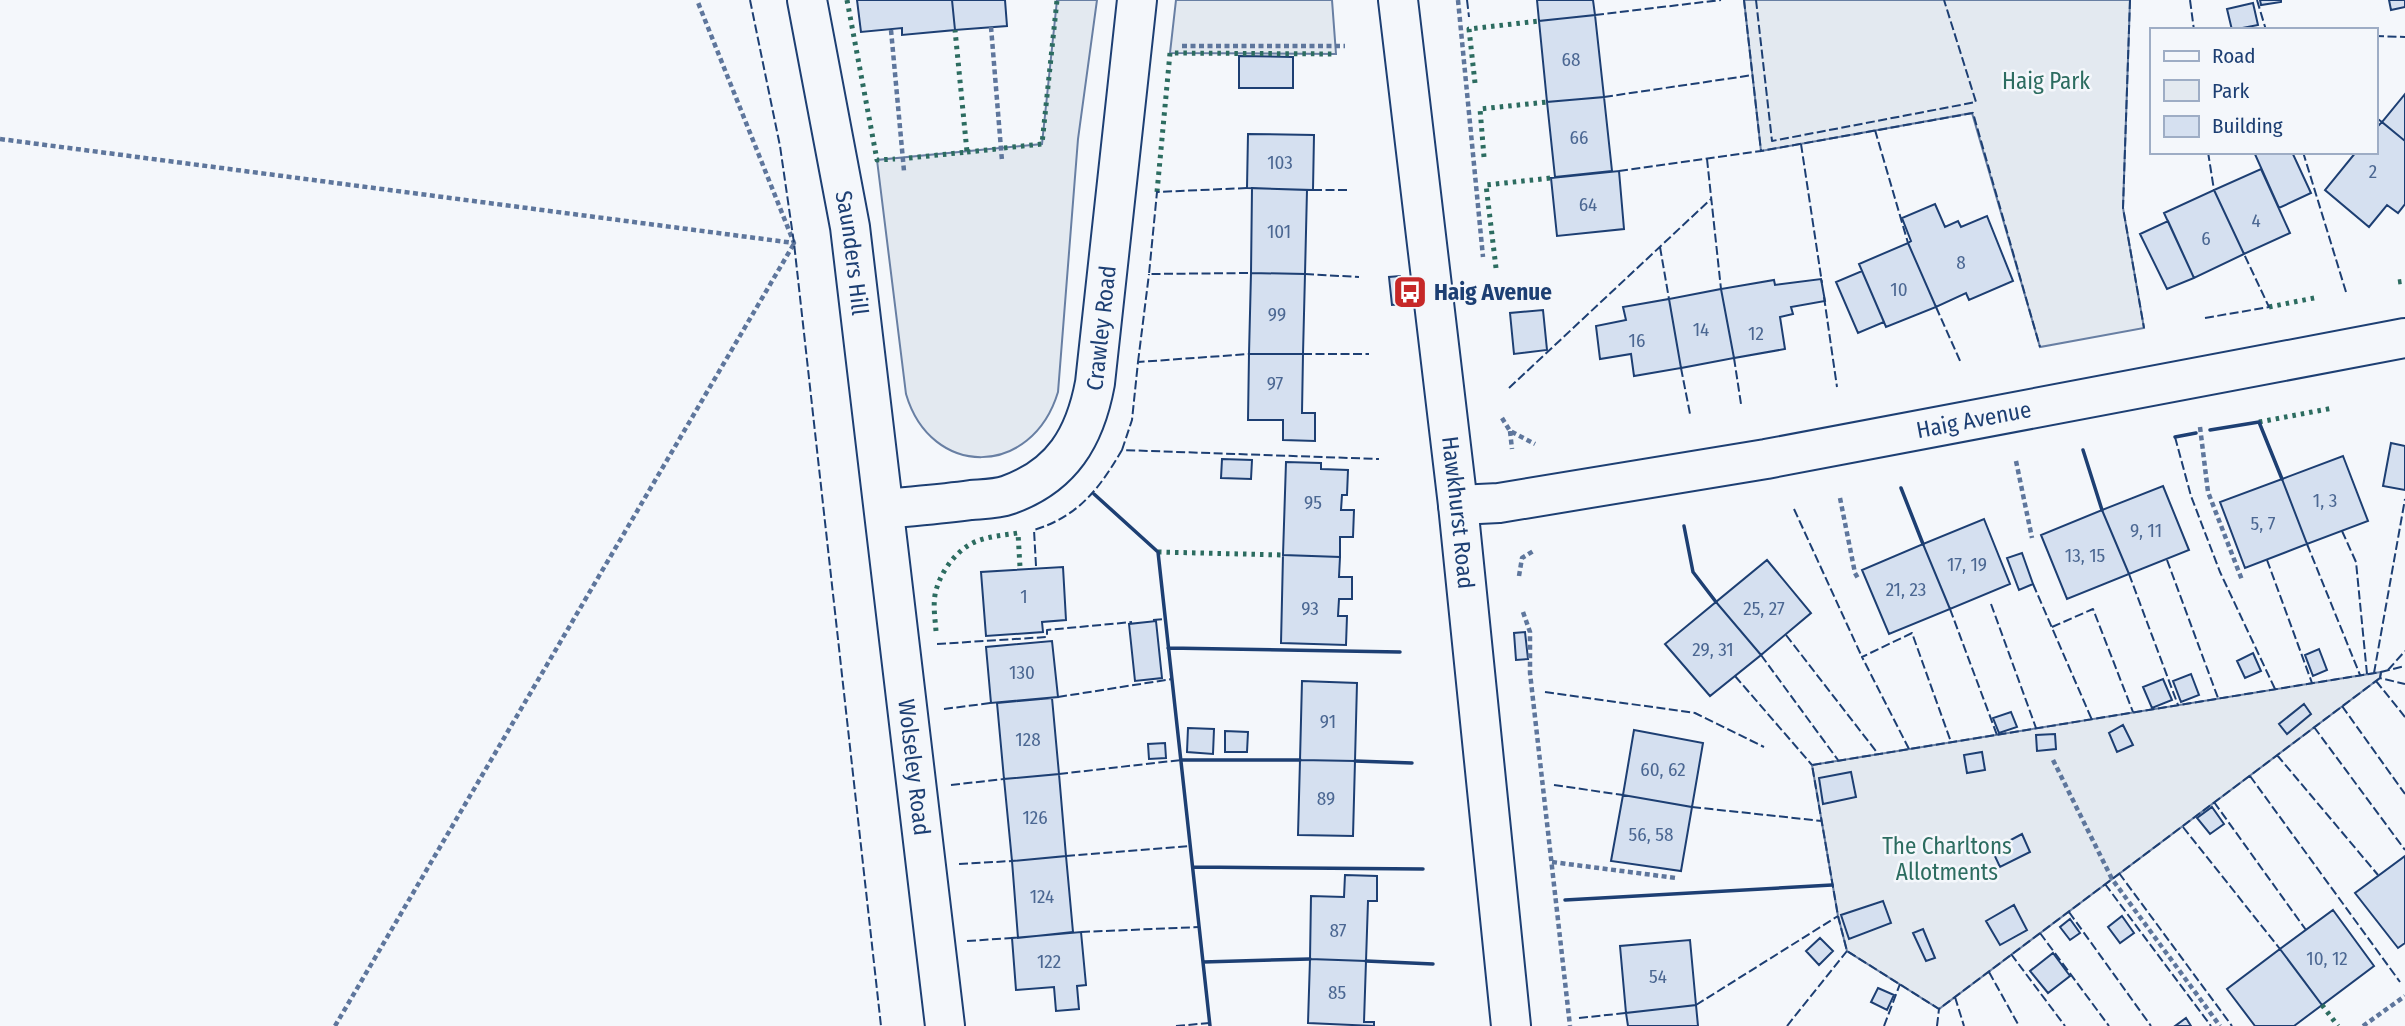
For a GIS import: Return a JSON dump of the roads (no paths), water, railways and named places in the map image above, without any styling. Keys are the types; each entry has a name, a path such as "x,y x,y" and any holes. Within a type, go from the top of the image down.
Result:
{"street":[{"name":"Saunders Hill","path":"807,0 850,227 885,509"},
{"name":"Crawley Road","path":"885,509 1006,496 1038,481 1060,463 1079,437 1090,412 1095,383 1137,0"},
{"name":"Hawkhurst Road","path":"1398,0 1458,505 1511,1026"},
{"name":"Haig Avenue","path":"1458,505 1499,503 1766,459 2405,338"},
{"name":"Wolseley Road","path":"885,509 945,1026"}],"place":[{"name":"Haig Avenue","path":"1410,292"}],"park label":[{"name":"Haig Park","path":"2046,81"},
{"name":"The Charltons Allotments","path":"1947,859"}]}
